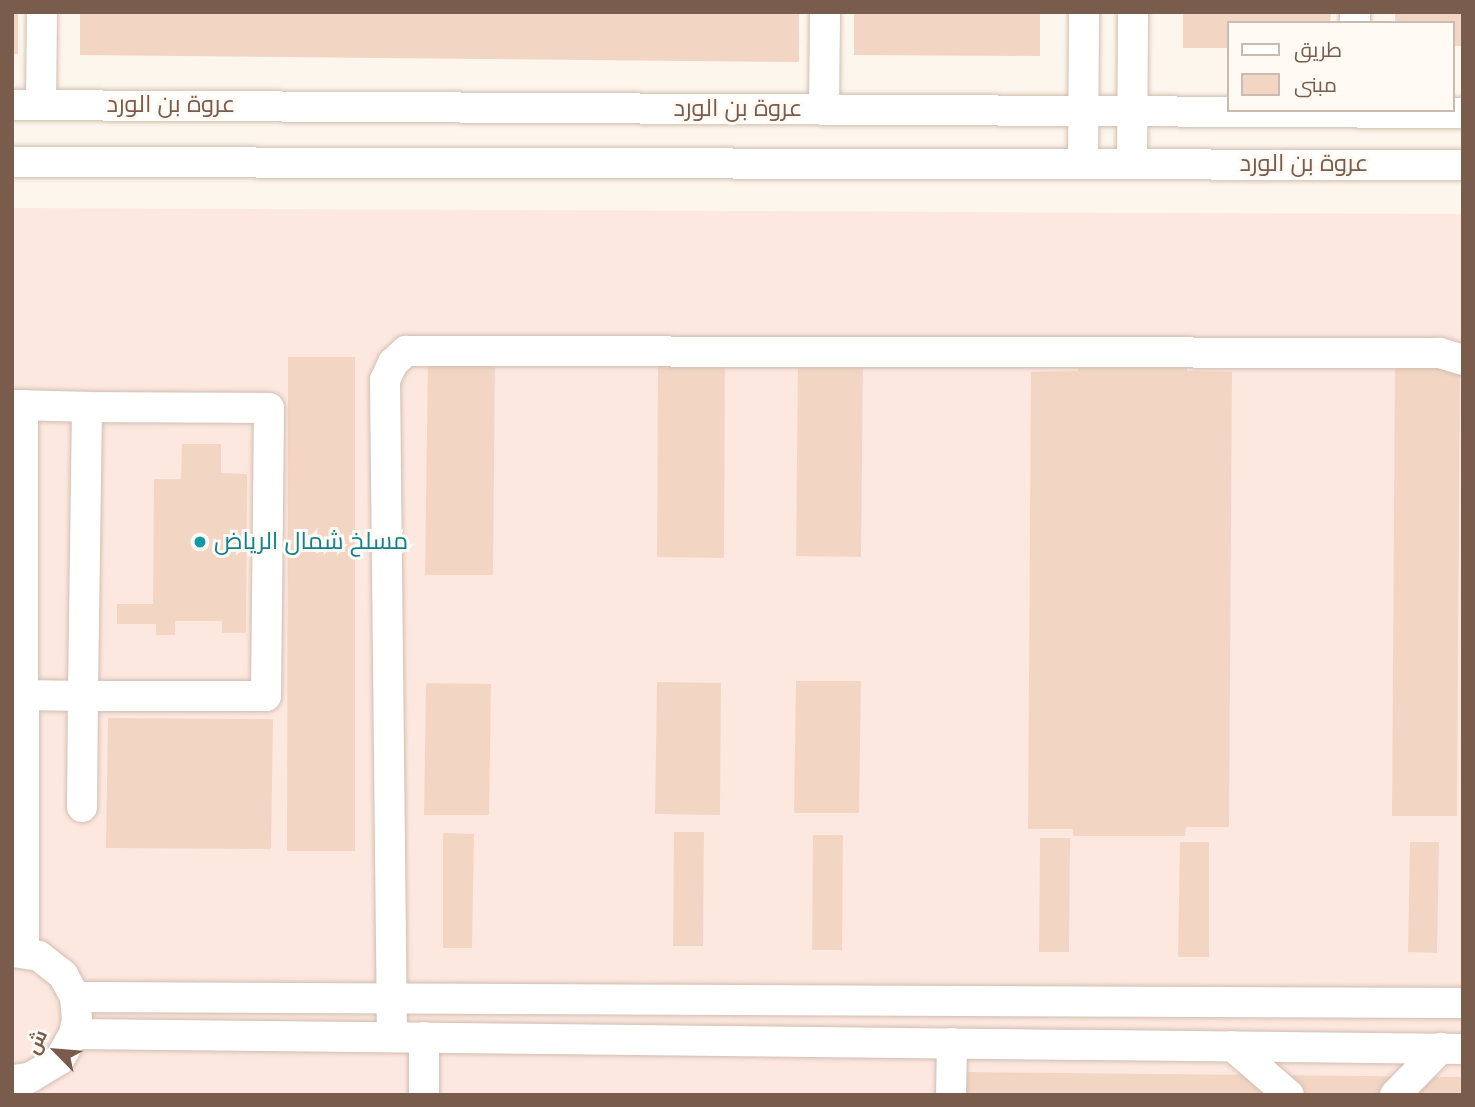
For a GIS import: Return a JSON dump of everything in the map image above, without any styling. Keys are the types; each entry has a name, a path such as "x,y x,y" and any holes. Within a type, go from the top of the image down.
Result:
{"street":[{"path":"26,105 41,12"},
{"path":"824,109 825,12"},
{"path":"1083,164 1084,12"},
{"path":"1132,164 1133,12"},
{"name":"عروة بن الورد","path":"26,105 1226,111"},
{"name":"عروة بن الورد","path":"1408,112 1463,113"},
{"name":"عروة بن الورد","path":"12,162 1463,165"},
{"path":"391,1037 385,380 393,363 405,351 1440,354 1463,360"},
{"path":"22,1084 59,1060 74,1034 77,1019 75,997 63,975 52,964 18,952 24,695 18,616 18,405 269,408 267,696 24,695"},
{"path":"82,807 87,407"},
{"path":"75,997 1463,1003"},
{"path":"683,1040 684,1000"},
{"path":"1034,1044 1036,1001"},
{"path":"74,1034 1452,1049"},
{"path":"424,1037 424,1095"},
{"path":"951,1095 952,1043"},
{"path":"1232,1046 1289,1095"},
{"path":"1395,1095 1452,1049"}],"shaded area":[{"path":"12,208 1463,214 1463,1077 967,1072 966,1095 12,1095"}],"building":[{"path":"12,12 18,12 18,54 12,54"},
{"path":"80,12 799,12 799,62 80,55"},
{"path":"854,12 1040,12 1040,56 854,55"},
{"path":"1183,12 1331,12 1330,21 1226,21 1226,48 1183,48"},
{"path":"1395,12 1463,12 1463,46 1454,46 1454,21 1395,21"},
{"path":"288,357 355,357 355,851 287,851"},
{"path":"1078,357 1187,358 1187,371 1232,372 1229,827 1186,827 1185,836 1073,836 1073,829 1028,829 1031,372 1078,371"},
{"path":"428,358 495,359 493,575 425,575"},
{"path":"798,358 863,359 861,557 796,556"},
{"path":"658,359 725,359 724,558 657,557"},
{"path":"1395,361 1460,361 1457,816 1392,816"},
{"name":"مسلخ شمال الرياض","path":"182,444 221,444 221,473 247,474 246,633 222,633 222,621 175,621 175,635 156,635 156,624 117,624 117,604 153,604 154,479 181,479"},
{"path":"796,681 861,681 859,813 794,813"},
{"path":"657,682 721,683 720,815 655,814"},
{"path":"426,683 491,684 489,815 424,815"},
{"path":"108,718 273,719 271,849 106,848"},
{"path":"674,832 704,832 703,946 673,946"},
{"path":"443,833 474,834 472,948 443,948"},
{"path":"813,835 843,835 842,950 812,950"},
{"path":"1040,838 1070,838 1069,952 1039,952"},
{"path":"1180,842 1209,842 1209,957 1178,957"},
{"path":"1410,842 1439,842 1437,953 1408,952"},
{"path":"967,1072 1463,1077 1463,1095 966,1095"}],"place":[{"name":"مسلخ شمال الرياض","path":"200,542"}]}
